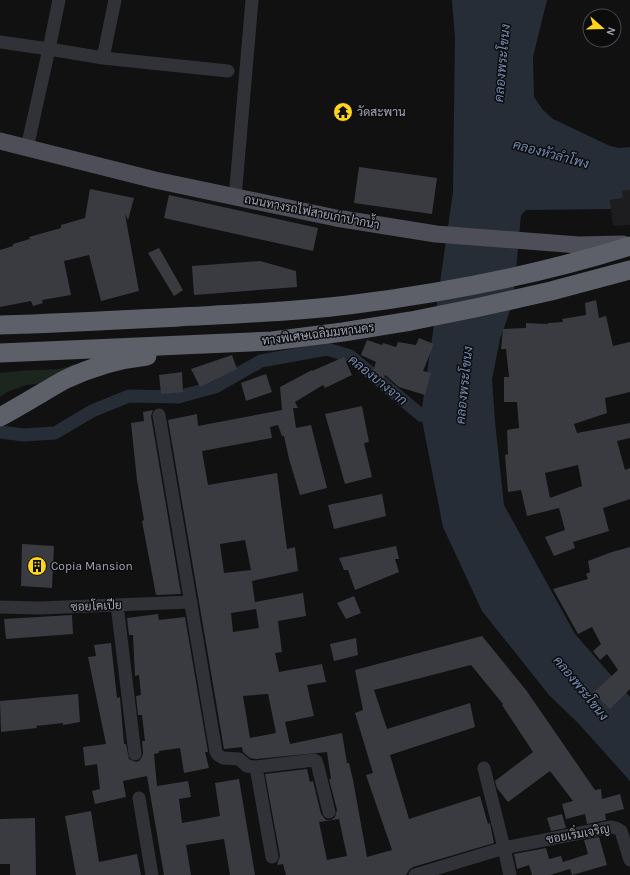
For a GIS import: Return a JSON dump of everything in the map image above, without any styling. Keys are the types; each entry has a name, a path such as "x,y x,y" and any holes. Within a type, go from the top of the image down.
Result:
{"highway":[{"name":"ทางพิเศษเฉลิมมหานคร","path":"0,325 264,313 348,305 467,287 537,272 598,256 630,245"},
{"name":"ทางพิเศษเฉลิมมหานคร","path":"0,353 272,341 343,332 419,319 551,291 630,270"},
{"path":"0,417 65,380 98,367 136,357 272,341"},
{"path":"0,428 35,398"}],"main road":[{"name":"ถนนทางรถไฟสายเก่าปากน้ำ","path":"0,141 156,180 235,198 336,218 436,234 541,242 630,245"}],"street":[{"path":"27,148 59,0"},
{"path":"103,58 115,0"},
{"path":"235,198 252,0"},
{"path":"0,42 103,58 228,71"},
{"path":"159,415 216,752 224,759 239,759 248,766 256,767 316,761 329,812"},
{"name":"ซอยโคเปีย","path":"0,607 39,608 191,602"},
{"path":"117,605 135,754"},
{"path":"256,767 272,857"},
{"path":"484,768 510,875"},
{"path":"139,798 152,875"},
{"name":"ซอยเริ่มเจริญ","path":"415,875 504,848 611,827 621,831 630,860"}],"shaded area":[{"path":"630,190 630,225 613,226 610,200 623,198 622,191"},
{"path":"74,364 83,368 56,382 26,385 7,392 0,397 0,373 64,368"}],"water":[{"path":"452,0 547,0 533,57 534,97 543,110 553,119 610,146 619,148 630,147 630,190 622,191 623,198 610,200 611,209 526,210 521,215 513,302 500,339 492,379 504,505 575,634 630,697 630,781 579,724 549,695 482,611 443,527 421,415 453,192 455,38"}],"building":[{"path":"359,167 437,178 432,214 354,203"},
{"path":"90,189 134,198 128,220 125,214 139,291 101,301 89,255 64,261 71,295 42,300 43,303 33,306 31,301 0,307 0,250 30,239 29,237 61,228 61,225 85,218"},
{"path":"169,195 318,228 313,251 164,218"},
{"path":"159,248 183,290 174,296 148,253"},
{"path":"260,261 296,271 297,287 194,295 192,266"},
{"path":"596,300 599,318 606,316 613,346 630,342 630,392 605,398 607,413 574,424 577,433 630,423 630,438 617,441 625,470 630,468 630,499 603,508 609,531 573,542 575,548 554,556 545,537 565,530 559,508 527,516 521,490 508,492 505,455 508,454 507,430 519,428 517,402 504,402 504,377 509,377 506,349 501,349 503,329 526,328 526,323 548,324 563,322 562,319 586,315 585,303","holes":["578,465 582,486 550,498 545,473"]},
{"path":"419,338 434,344 423,371 431,373 425,395 399,387 385,375 383,379 372,374 376,362 361,355 367,340 382,345 383,343 396,347 398,342 416,345"},
{"path":"232,355 237,369 200,387 191,369"},
{"path":"344,357 352,375 325,388 323,385 295,402 298,408 293,408 296,428 311,425 327,488 300,495 284,436 282,436 278,425 270,427 272,438 202,451 208,485 277,473 287,549 295,547 298,571 252,581 255,602 303,593 306,616 278,621 282,652 275,653 279,672 322,664 326,682 307,685 314,716 285,722 290,744 342,733 347,763 349,763 353,780 367,857 392,850 366,775 373,773 355,713 363,710 355,670 482,636 526,690 595,790 601,789 602,799 620,794 624,809 605,814 606,820 587,824 585,814 566,819 562,804 573,801 550,771 508,802 497,788 495,781 533,752 502,705 503,704 471,665 374,690 387,729 470,703 475,727 390,755 409,819 480,796 488,824 490,823 494,843 413,867 406,875 286,875 283,864 277,865 280,856 265,774 307,769 310,782 313,781 321,814 326,820 331,820 335,817 337,810 329,779 331,779 327,752 256,759 250,758 243,752 242,747 224,749 168,420 197,414 198,426 282,410 280,387 312,370","holes":["245,540 251,570 224,573 220,544","255,602 259,628 233,632 231,613 256,609","268,694 276,733 250,738 243,696","339,819 347,856 327,860 319,822"]},
{"path":"182,372 183,392 161,394 159,375"},
{"path":"266,374 272,392 246,401 241,383"},
{"path":"362,406 369,442 364,443 372,477 345,484 325,414"},
{"path":"153,410 151,416 181,594 156,595 142,521 144,520 137,480 131,423 144,421 143,412"},
{"path":"382,494 386,516 334,529 328,505"},
{"name":"Copia Mansion","path":"22,544 54,546 52,588 21,586"},
{"path":"396,546 399,559 395,559 399,572 355,590 348,570 344,570 339,558"},
{"path":"630,547 630,689 610,709 593,693 618,670 607,654 600,660 593,651 601,644 592,627 578,634 553,589 588,579 586,574 590,572 588,561"},
{"path":"354,596 361,613 346,619 337,603"},
{"path":"158,614 159,620 185,617 208,752 205,752 209,768 184,773 180,748 159,751 159,753 154,754 157,786 188,781 191,797 179,799 182,823 220,816 215,783 239,779 255,875 230,875 224,839 186,845 191,875 164,875 147,776 123,781 126,797 95,804 92,791 100,789 97,764 85,766 83,747 106,744 88,657 96,656 94,645 111,643 117,698 120,697 124,744 126,744 129,759 136,762 139,761 143,753 142,741 145,741 142,715 138,715 136,696 141,695 139,675 135,676 133,635 129,635 127,618"},
{"path":"72,615 73,634 6,639 4,619"},
{"path":"356,638 358,655 334,661 330,644"},
{"path":"78,694 80,722 63,725 63,723 36,726 37,728 1,732 0,701"},
{"path":"91,811 99,862 137,854 141,875 76,875 65,816"},
{"path":"562,814 566,828 551,831 547,818"},
{"path":"35,818 36,875 10,875 10,864 0,864 0,819"},
{"path":"599,837 607,865 572,875 570,869 550,875 532,875 529,865 517,869 514,854 546,848 549,859 561,856 563,862 588,854 584,840"}],"waterway":[{"name":"คลองบางจาก","path":"0,432 24,435 55,433 92,411 129,396 178,397 215,387 261,361 327,349 350,356 421,415 437,418"}],"place":[{"name":"วัดสะพาน","path":"343,112"},
{"name":"Copia Mansion","path":"37,566"}],"water label":[{"name":"คลองพระโขนง","path":"502,63"},
{"name":"คลองหัวลำโพง","path":"551,154"},
{"name":"คลองพระโขนง","path":"464,385"},
{"name":"คลองพระโขนง","path":"581,688"}]}
